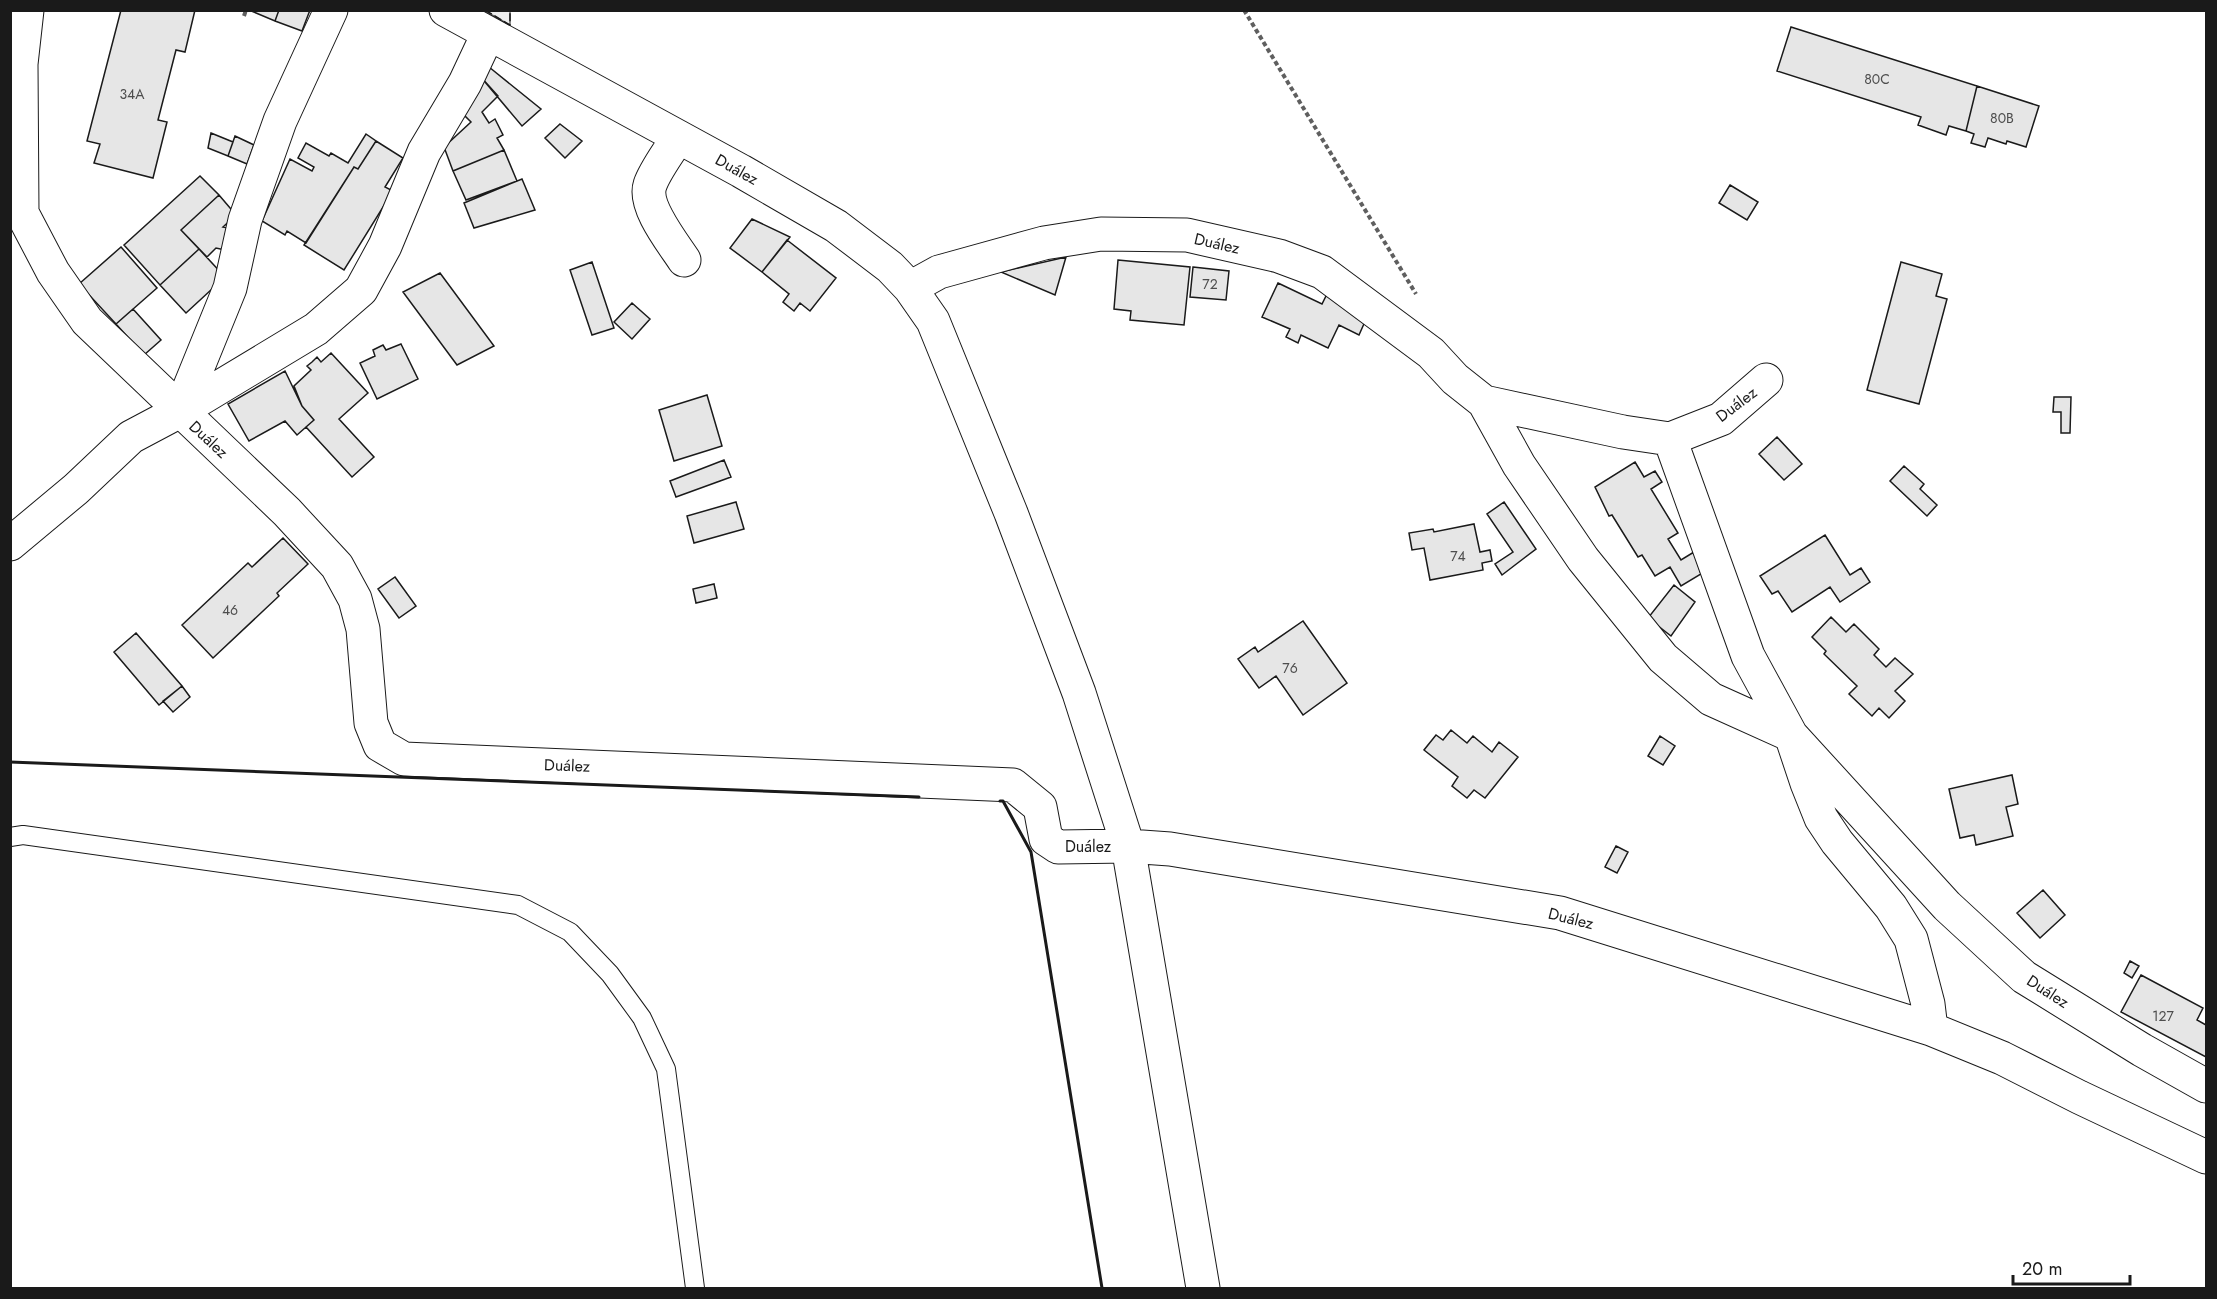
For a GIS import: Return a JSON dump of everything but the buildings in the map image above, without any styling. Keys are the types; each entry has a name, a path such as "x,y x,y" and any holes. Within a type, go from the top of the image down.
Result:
{"street":[{"name":"Duález","path":"27,10 21,64 22,213 53,272 87,321 287,512 338,566 355,599 363,629 371,723 380,745 404,759 1013,785 1040,807 1046,839 1058,847 1128,846 1170,849 1560,913 1931,1029 2002,1058 2206,1157"},
{"name":"Duález","path":"180,411 230,288 245,220 280,121 331,10"},
{"name":"Duález","path":"446,10 678,136 836,226 890,267 910,288 933,321 1011,513 1079,693 1128,846 1203,1288"},
{"name":"Duález","path":"10,544 76,489 131,437 180,411 316,329 362,290 385,246 424,152 465,83 488,34"},
{"path":"678,136 650,186 650,200 657,218 684,260"},
{"name":"Duález","path":"910,288 939,272 1044,243 1101,234 1187,236 1279,256 1322,272 1431,354 1455,379 1484,402 1519,465 1583,559 1663,658 1712,699 1791,735 1947,906 2024,976 2142,1050 2206,1086"},
{"name":"Duález","path":"1484,402 1623,432 1670,439 1720,419 1766,380"},
{"name":"Duález","path":"1670,439 1748,657 1791,735 1821,818 1837,842 1891,907 1911,939 1926,994 1931,1029"}],"lane":[{"path":"10,837 23,835 518,905 570,932 610,974 642,1018 666,1069 695,1288"}],"path":[{"path":"244,16 246,10"}],"shaded area":[{"path":"485,11 510,11 510,25"}],"fence":[{"path":"485,10 510,25 510,10"}],"wall":[{"path":"10,762 919,797"},
{"path":"1000,801 1003,801 1031,852 1102,1288"}]}
